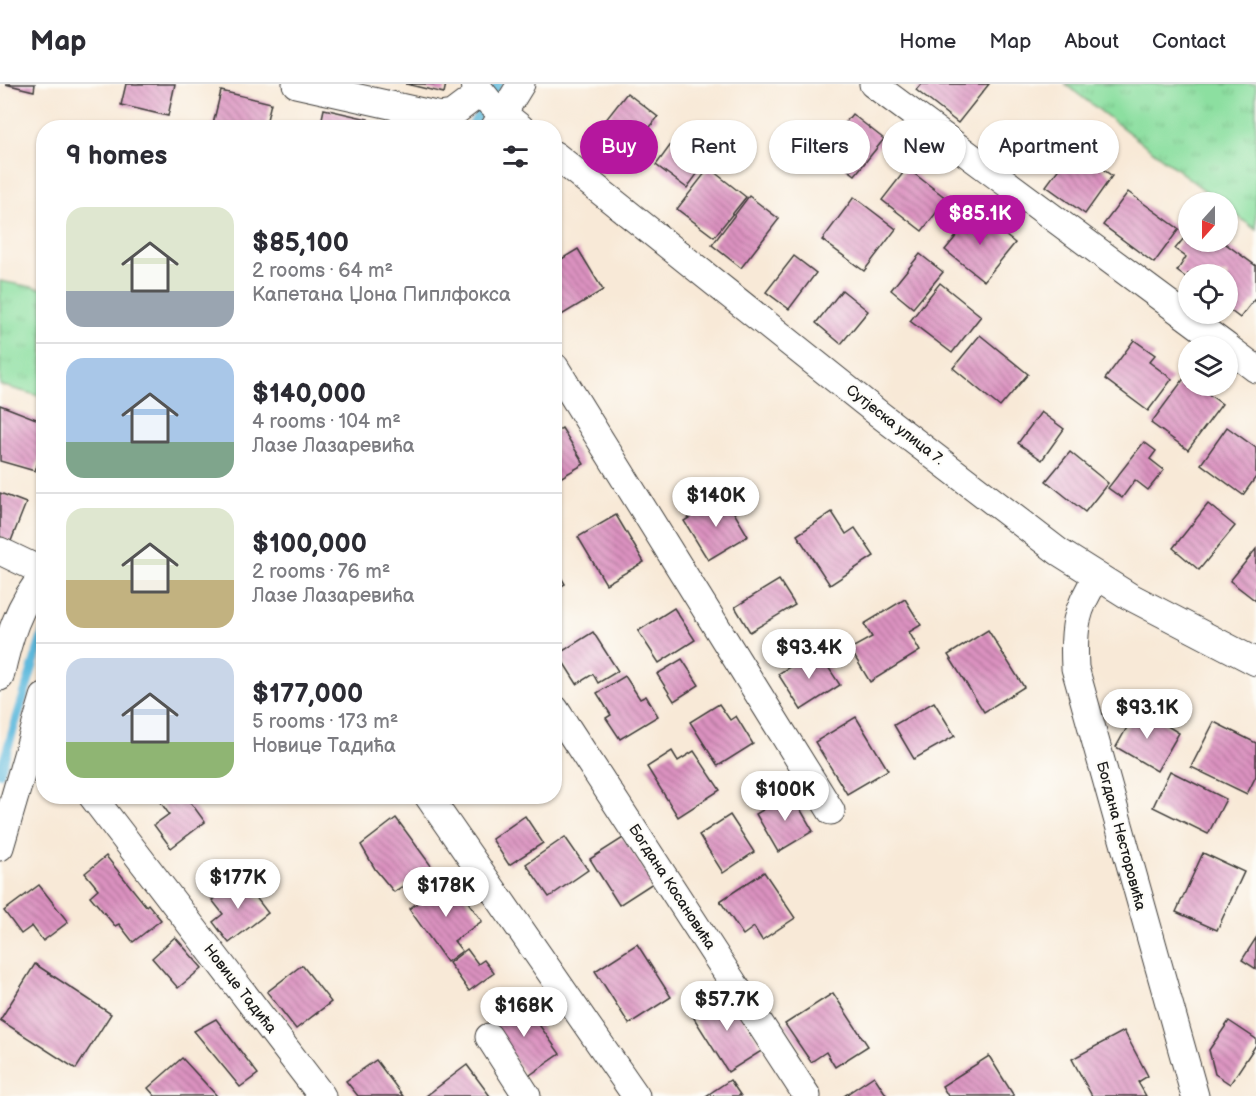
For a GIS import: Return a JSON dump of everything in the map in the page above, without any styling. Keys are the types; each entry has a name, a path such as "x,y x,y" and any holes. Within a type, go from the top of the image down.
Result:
{"street":[{"path":"296,84 440,116 452,114 478,88 504,120"},
{"path":"507,120 520,84"},
{"path":"873,84 1211,336"},
{"name":"Сутјеска улица 7.","path":"562,160 879,414 1059,552 1097,578 1256,662"},
{"path":"1238,356 1256,369"},
{"path":"562,378 831,812"},
{"path":"0,551 36,569"},
{"name":"Богдана Несторовића","path":"1097,578 1077,614 1074,640 1075,668 1195,1096"},
{"path":"0,677 6,648 20,610 36,583"},
{"name":"Богдана Косановића","path":"562,720 807,1096"},
{"path":"0,848 35,755"},
{"name":"Новице Тадића","path":"98,804 322,1096"},
{"path":"435,804 636,1096"},
{"path":"489,1037 527,1096"}],"green space":[{"path":"1065,84 1256,84 1256,230 1238,216 1238,192 1207,192 1119,125 1119,120 1112,120"},
{"path":"0,281 36,288 36,395 0,385"}],"building":[{"path":"5,84 35,84 34,91"},
{"path":"126,84 175,84 168,116 121,105"},
{"path":"406,84 446,84 444,93"},
{"path":"921,84 989,84 960,120 954,120 916,90"},
{"path":"221,91 271,103 267,120 214,120"},
{"path":"627,93 658,117 656,120 606,120"},
{"path":"324,109 368,119 368,120 322,120"},
{"path":"852,114 860,120 847,120"},
{"path":"870,128 882,137 882,141 870,156"},
{"path":"670,146 670,174 697,174 687,188 658,166 658,162"},
{"path":"704,174 717,174 746,197 714,237 677,209"},
{"path":"902,174 915,174 947,199 922,231 882,200"},
{"path":"1055,174 1109,174 1112,176 1085,214 1046,186"},
{"path":"1128,192 1178,230 1154,263 1103,225"},
{"path":"749,196 779,219 741,268 712,245"},
{"path":"854,197 896,229 864,271 822,240"},
{"path":"976,212 1015,243 984,281 945,250"},
{"path":"578,249 603,290 562,315 562,259"},
{"path":"1179,252 1237,252 1256,266 1256,302 1254,300 1240,318 1238,316 1238,264 1182,264 1186,257"},
{"path":"920,254 943,272 913,308 891,290"},
{"path":"794,256 816,273 789,309 766,292"},
{"path":"940,283 981,316 952,353 910,321"},
{"path":"842,290 868,311 841,344 816,323"},
{"path":"980,335 1028,374 1000,407 953,368"},
{"path":"1134,340 1155,355 1149,362 1172,379 1148,411 1105,379"},
{"path":"1178,386 1178,396 1211,396 1222,404 1188,450 1151,423"},
{"path":"0,405 36,419 36,468 35,471 0,461"},
{"path":"1041,412 1064,429 1042,460 1018,443"},
{"path":"1227,427 1256,448 1256,477 1243,495 1201,464"},
{"path":"562,428 584,464 562,477"},
{"path":"1144,442 1156,451 1150,459 1164,470 1148,490 1135,480 1122,498 1108,488"},
{"path":"1070,452 1108,483 1085,512 1046,481"},
{"path":"0,493 26,503 11,541 0,537"},
{"path":"724,496 748,536 708,560 684,521"},
{"path":"1208,504 1235,526 1199,570 1173,548"},
{"path":"832,512 846,534 855,528 874,556 830,585 797,535"},
{"path":"616,515 644,562 606,584 578,537"},
{"path":"1256,549 1256,601 1230,581"},
{"path":"779,580 795,605 750,632 735,607"},
{"path":"905,599 921,625 909,632 920,651 870,682 850,649 872,637 864,624"},
{"path":"674,608 695,640 659,663 638,631"},
{"path":"988,630 1024,687 984,712 948,655"},
{"path":"593,632 618,671 598,683 593,674 577,684 562,660 562,651"},
{"path":"817,650 840,685 801,710 778,674"},
{"path":"682,659 699,685 674,701 657,674"},
{"path":"625,676 640,699 646,696 658,716 620,739 606,718 611,715 597,693"},
{"path":"934,702 955,736 914,759 894,725"},
{"path":"719,704 730,720 736,716 753,744 718,766 690,722"},
{"path":"1138,708 1179,733 1157,771 1116,747"},
{"path":"856,717 888,770 847,794 815,742"},
{"path":"1214,722 1256,743 1256,776 1247,794 1191,767"},
{"path":"672,751 678,761 694,751 720,790 678,817 647,767"},
{"path":"1170,771 1226,799 1208,834 1153,807"},
{"path":"791,793 813,831 778,852 756,814"},
{"path":"162,804 192,804 205,822 171,848 154,825 169,814"},
{"path":"730,815 754,852 723,873 699,835"},
{"path":"525,816 543,843 509,865 492,839"},
{"path":"396,818 432,867 394,892 375,869 361,845"},
{"path":"565,837 588,870 549,897 526,864"},
{"path":"623,838 653,883 619,905 590,859"},
{"path":"1203,853 1244,872 1217,930 1176,912"},
{"path":"106,856 146,906 148,904 161,920 133,942 119,924 115,926 90,896 98,889 85,873"},
{"path":"764,872 795,918 762,940 754,927 743,935 720,901"},
{"path":"241,878 268,913 229,943 213,922 223,914 212,900"},
{"path":"451,879 482,921 454,941 462,951 447,962 409,909"},
{"path":"39,885 68,922 43,941 32,926 21,934 4,911"},
{"path":"175,937 202,968 178,988 152,958"},
{"path":"1256,938 1256,969 1242,960"},
{"path":"637,944 671,997 629,1024 595,971"},
{"path":"467,949 478,964 484,960 494,973 469,991 449,963"},
{"path":"35,964 111,1014 76,1069 0,1020"},
{"path":"302,965 331,1002 296,1029 267,992"},
{"path":"727,992 763,1050 728,1072 692,1015"},
{"path":"833,993 868,1046 835,1067 826,1052 811,1062 785,1024"},
{"path":"520,998 560,1054 527,1077 488,1021"},
{"path":"216,1019 258,1074 240,1087 194,1031"},
{"path":"1229,1021 1256,1039 1256,1045 1230,1084 1215,1074 1209,1050"},
{"path":"1124,1031 1148,1076 1138,1082 1146,1096 1092,1096 1072,1059"},
{"path":"989,1056 1014,1096 948,1096 942,1086"},
{"path":"182,1058 217,1096 155,1096 148,1088"},
{"path":"376,1060 403,1096 358,1096 346,1081"},
{"path":"467,1065 490,1096 426,1096"},
{"path":"874,1076 887,1096 844,1096"},
{"path":"730,1080 741,1096 706,1096"}],"waterway":[{"path":"475,120 499,84"},
{"path":"0,773 36,656"}]}
